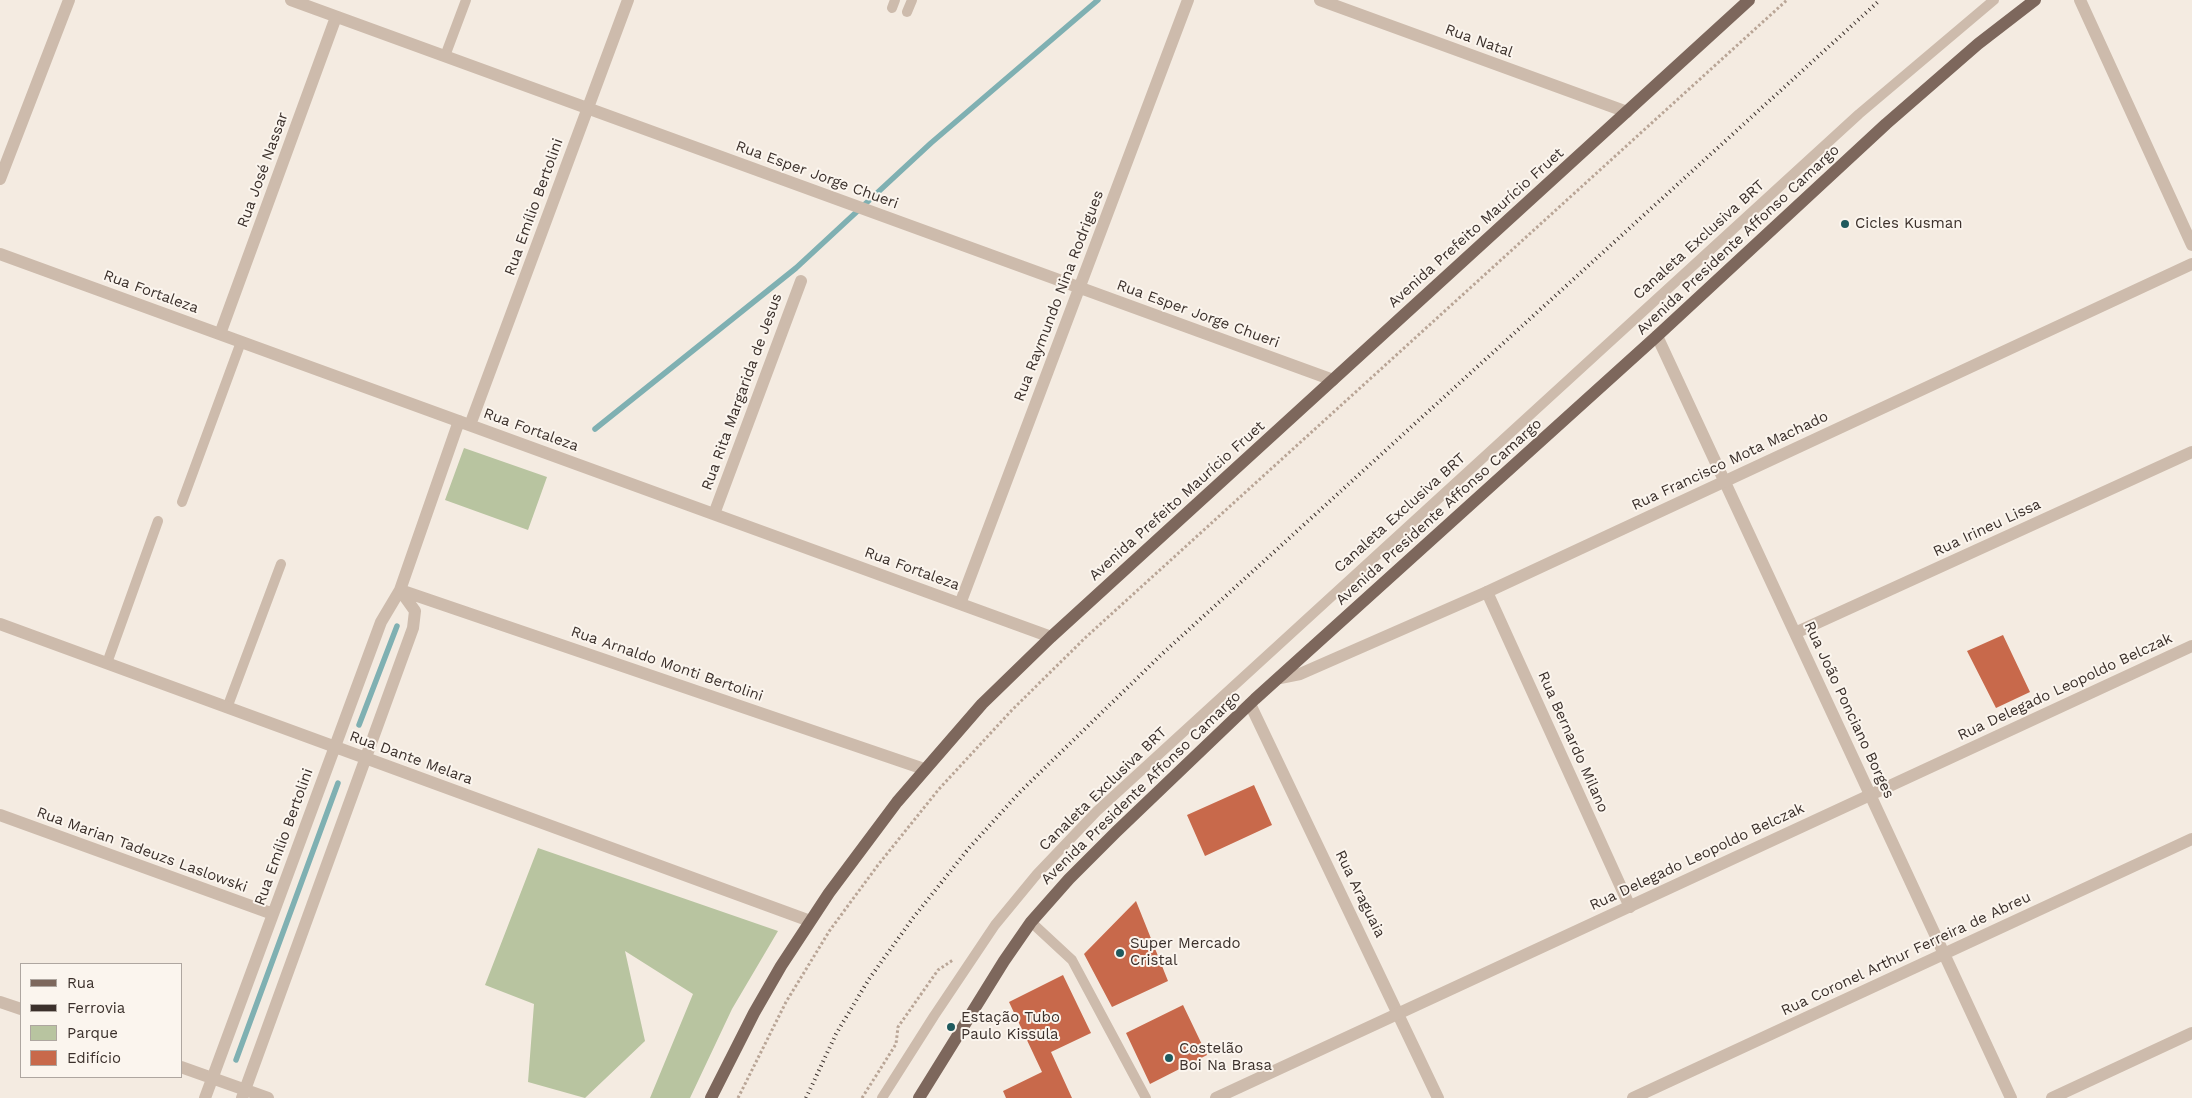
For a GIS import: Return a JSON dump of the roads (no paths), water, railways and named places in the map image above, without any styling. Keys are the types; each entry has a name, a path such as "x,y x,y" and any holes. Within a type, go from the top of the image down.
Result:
{"main road":[{"name":"Avenida Prefeito Maurício Fruet","path":"711,1098 754,1013 810,921 861,848 924,769 982,704 1051,637 1750,0"},
{"name":"Avenida Presidente Affonso Camargo","path":"918,1098 1004,961 1031,922 1116,832 1250,704 1657,336 1931,84 2035,0"}],"street":[{"path":"0,179 70,0"},
{"name":"Rua Esper Jorge Chueri","path":"291,0 1333,380"},
{"name":"Rua Emílio Bertolini","path":"205,1098 383,616 400,590 588,108 628,0"},
{"name":"Rua Raymundo Nina Rodrigues","path":"960,604 1188,0"},
{"name":"Rua Natal","path":"1320,0 1627,112"},
{"path":"2080,0 2192,245"},
{"name":"Rua José Nassar","path":"220,334 336,17"},
{"name":"Rua Fortaleza","path":"0,254 1051,637"},
{"name":"Rua Francisco Mota Machado","path":"1280,678 1300,674 1487,592 2192,264"},
{"name":"Rua Rita Margarida de Jesus","path":"714,514 801,281"},
{"name":"Rua João Ponciano Borges","path":"1657,336 2011,1098"},
{"name":"Rua Irineu Lissa","path":"1795,633 2192,452"},
{"path":"244,1094 414,628 415,611 400,590"},
{"name":"Rua Arnaldo Monti Bertolini","path":"400,590 924,769"},
{"name":"Rua Bernardo Milano","path":"1487,592 1630,907"},
{"name":"Rua Dante Melara","path":"0,624 810,921"},
{"name":"Rua Delegado Leopoldo Belczak","path":"1216,1098 2192,646"},
{"name":"Rua Araguaia","path":"1250,704 1438,1098"},
{"name":"Rua Marian Tadeuzs Laslowski","path":"0,815 273,914"},
{"name":"Rua Coronel Arthur Ferreira de Abreu","path":"1633,1098 2192,839"},
{"path":"0,1002 20,1009"},
{"path":"2052,1098 2192,1033"},
{"path":"182,1067 212,1078 244,1094 268,1098"}],"lane":[{"path":"445,56 466,0"},
{"path":"907,12 912,0"},
{"name":"Canaleta Exclusiva BRT","path":"882,1098 995,925 1037,874 1097,810 1859,114 1994,0"},
{"path":"182,502 241,342"},
{"path":"107,663 158,521"},
{"path":"227,708 281,564"},
{"path":"1031,922 1072,960 1146,1098"}],"waterway":[{"path":"595,429 796,268 931,143 1098,0"},
{"path":"359,725 397,626"},
{"path":"236,1060 338,783"}],"railway":[{"path":"806,1098 836,1034 869,979 913,918 969,848 1020,792 1162,654 1880,0"}],"place":[{"name":"Cicles Kusman","path":"1845,224"},
{"name":"Super Mercado Cristal","path":"1120,953"},
{"name":"Estação Tubo Paulo Kissula","path":"951,1027"},
{"name":"Costelão Boi Na Brasa","path":"1169,1058"}]}
